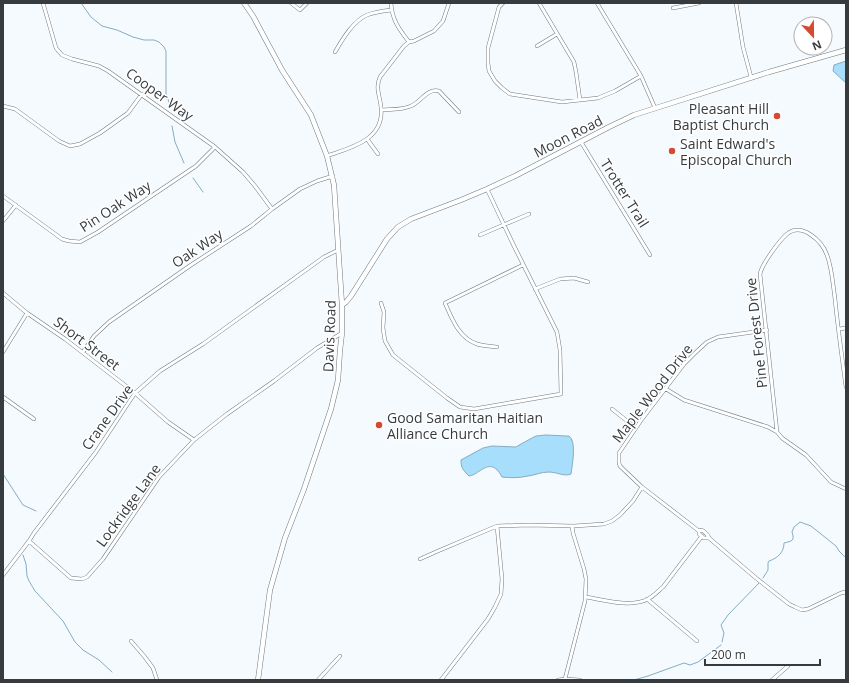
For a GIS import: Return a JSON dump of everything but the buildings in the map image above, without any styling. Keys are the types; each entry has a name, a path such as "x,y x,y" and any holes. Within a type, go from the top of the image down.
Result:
{"street":[{"name":"Cooper Way","path":"43,3 56,48 62,55 100,66 142,94 215,147 243,172 272,209"},
{"name":"Davis Road","path":"244,3 282,70 311,115 327,156 334,185 342,305 342,334 338,380 331,409 304,489 285,538 270,590 260,680"},
{"path":"291,3 300,10 307,3"},
{"path":"391,3 394,21 409,42"},
{"path":"327,156 357,145 367,139 377,129 382,110 378,91 378,81 404,46 409,42 434,31 443,21 449,3"},
{"path":"503,3 499,7 487,56 489,71 495,81 510,94 562,102 598,98 615,91 641,76"},
{"path":"539,3 574,62 580,100"},
{"path":"597,3 641,76 655,108"},
{"path":"673,8 700,3"},
{"path":"736,3 743,47 751,77"},
{"path":"335,52 351,28 359,20 372,13 392,10"},
{"path":"537,46 557,34"},
{"name":"Moon Road","path":"342,305 351,296 387,239 398,227 411,219 461,200 515,176 634,115 751,77 846,50"},
{"path":"382,110 410,106 415,104 429,92 435,90 439,91 459,112"},
{"path":"3,106 15,109 59,141 70,146 80,144 100,134 128,113 142,94"},
{"path":"367,139 378,154"},
{"name":"Trotter Trail","path":"580,142 650,255"},
{"name":"Pin Oak Way","path":"3,196 62,239 80,242 98,232 196,166 215,147"},
{"name":"Oak Way","path":"83,352 94,336 109,322 191,265 251,226 300,189 332,176"},
{"path":"382,303 384,312 382,328 385,341 393,354 460,407 474,409 561,394 560,350 557,332 487,189"},
{"path":"3,221 16,205"},
{"path":"480,236 529,214"},
{"name":"Pine Forest Drive","path":"777,432 767,330 760,279 761,269 764,263 782,239 792,231 805,231 809,233 824,248 826,253 830,268 846,387"},
{"name":"Crane Drive","path":"3,575 96,452 136,393 160,371 203,344 324,257 338,250"},
{"path":"496,347 478,344 465,338 456,328 445,303 523,265"},
{"path":"535,289 560,279 574,278 588,282"},
{"name":"Short Street","path":"3,293 27,313 83,352 136,393 168,422 194,440"},
{"path":"3,352 27,313"},
{"path":"839,329 846,328"},
{"name":"Maple Wood Drive","path":"767,330 718,337 707,342 684,364 636,428 619,453 619,463 620,466 642,487 699,531 699,534 704,538 708,538 784,600 796,607 802,610 808,610 841,593 846,592"},
{"name":"Lockridge Lane","path":"29,541 71,578 82,579 86,577 103,559 159,477 194,440 317,348 342,334"},
{"path":"666,389 684,400 768,427 777,432 782,438 806,455 832,482 846,489"},
{"path":"3,397 34,419"},
{"path":"612,409 636,428"},
{"path":"420,559 497,526 528,524 572,526 604,524 612,521 620,515 633,501 642,487"},
{"path":"441,680 488,619 501,594 502,579 497,526"},
{"path":"565,679 586,597 586,579 572,526"},
{"name":"Maple Wood Drive","path":"699,531 702,530 708,534 708,538"},
{"path":"586,597 631,603 647,599 663,587 702,536"},
{"path":"647,599 697,641"},
{"path":"131,641 153,668 157,680"},
{"path":"318,680 340,656"},
{"path":"772,680 788,666"},
{"path":"558,680 580,680"}],"water":[{"path":"846,61 846,83 833,71 834,65"},
{"path":"536,436 569,436 571,439 573,443 573,454 571,474 566,475 546,472 515,478 502,477 493,467 486,467 469,476 462,467 461,460 483,448 492,446 516,447"}],"waterway":[{"path":"81,3 91,17 102,26 144,40 154,40 159,42 164,47 166,51 166,94 170,105"},
{"path":"172,126 175,142 184,163"},
{"path":"193,178 203,192"},
{"path":"3,474 23,505 36,511"},
{"path":"763,578 768,570 769,561 780,554 784,543 793,539 792,532 794,527 800,522 811,526 836,546 846,558"},
{"path":"23,555 26,564 27,576 35,591 63,621 75,642 112,672"},
{"path":"722,642 724,633 721,625 728,615 759,583"},
{"path":"634,680 684,663 690,665 698,662 721,645"}],"place":[{"name":"Pleasant Hill Baptist Church","path":"777,116"},
{"name":"Saint Edward's Episcopal Church","path":"672,151"},
{"name":"Good Samaritan Haitian Alliance Church","path":"379,425"}]}
